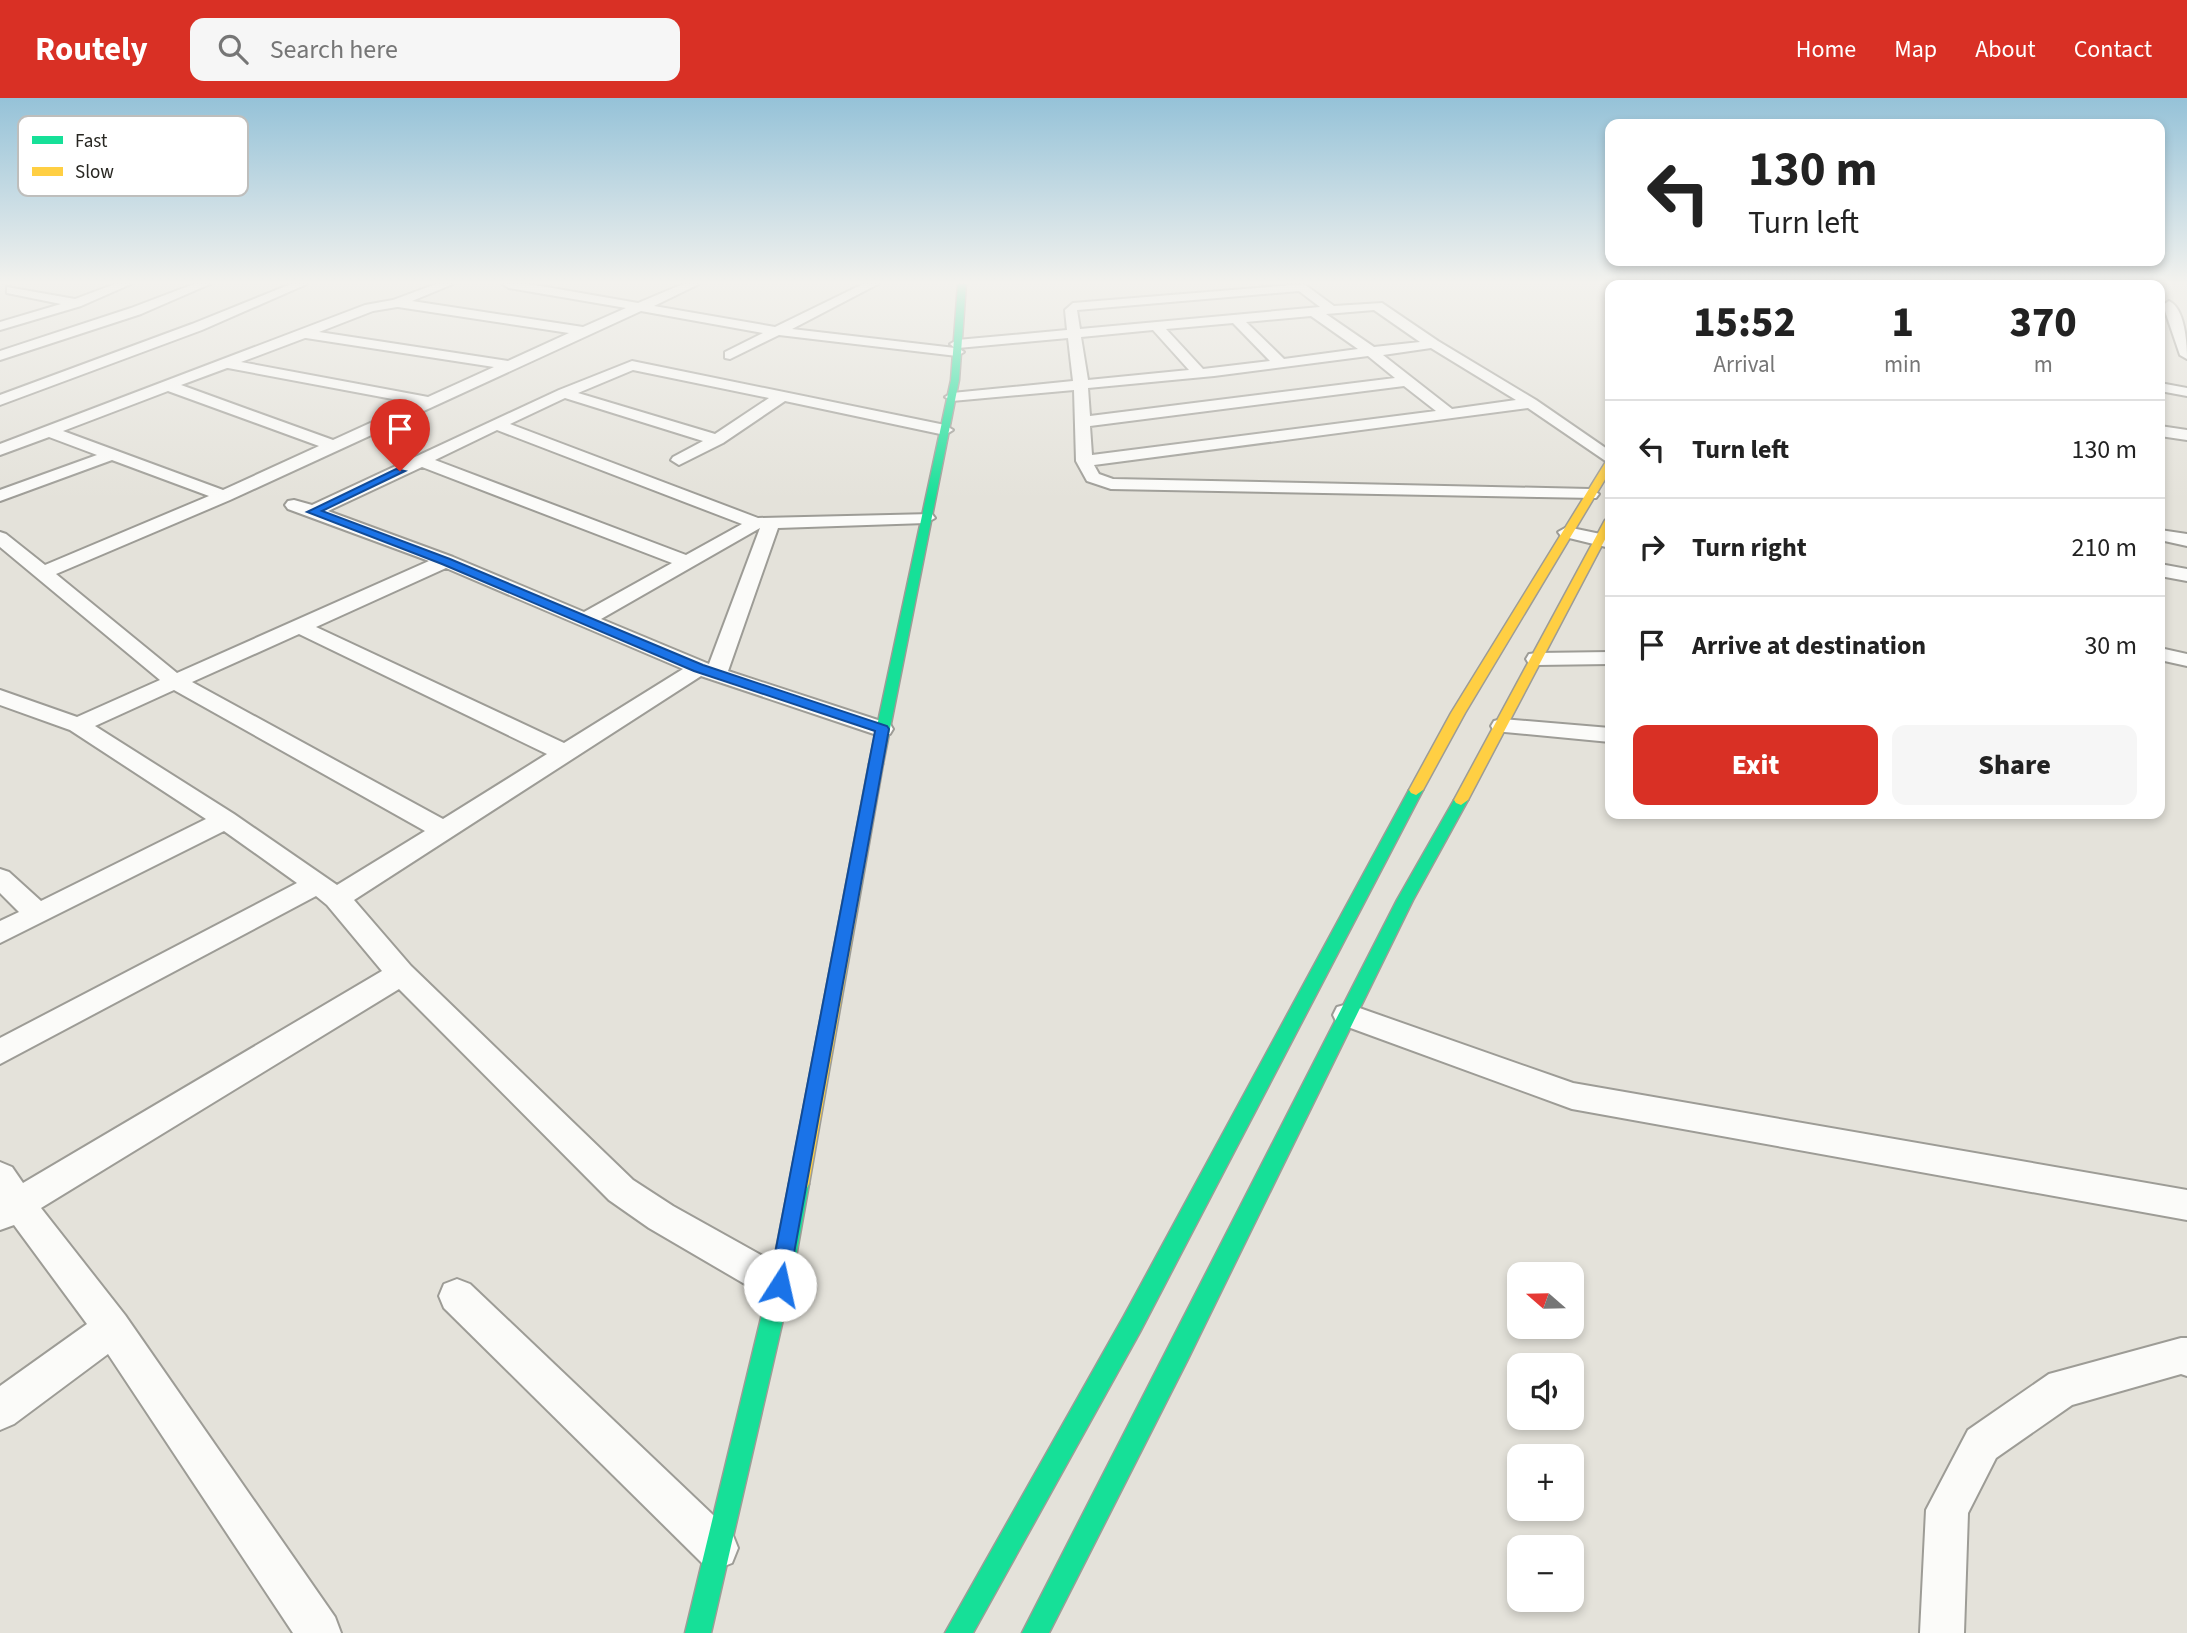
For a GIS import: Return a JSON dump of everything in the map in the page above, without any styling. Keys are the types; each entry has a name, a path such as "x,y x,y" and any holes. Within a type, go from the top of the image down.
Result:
{"main road":[{"path":"698,1633 780,1285 882,729 952,397 956,356"},
{"path":"958,1633 1132,1324 1458,713 1605,469"},
{"path":"1035,1633 1412,889 1536,659 1604,541"},
{"path":"1369,876 1412,889"}],"street":[{"path":"0,400 120,356"},
{"path":"0,450 247,356"},
{"path":"446,356 508,365"},
{"path":"42,573 224,496 529,356"},
{"path":"1077,356 1084,461 1093,477 1111,484 1590,494"},
{"path":"1183,356 1199,373"},
{"path":"1273,356 1281,364"},
{"path":"952,397 1344,356"},
{"path":"1375,356 1448,413"},
{"path":"1452,356 1531,403 1605,457"},
{"path":"228,363 430,402"},
{"path":"313,512 564,393 632,365 945,430"},
{"path":"1082,422 1406,381"},
{"path":"169,386 334,446"},
{"path":"2165,388 2187,392"},
{"path":"564,393 718,440"},
{"path":"679,460 718,440 784,395"},
{"path":"1084,461 1531,403"},
{"path":"497,425 764,522 926,518"},
{"path":"50,432 224,496"},
{"path":"2165,432 2187,435"},
{"path":"0,496 111,455"},
{"path":"422,461 687,562"},
{"path":"294,505 446,561 708,671 882,729"},
{"path":"585,620 764,522"},
{"path":"0,1052 327,891 443,830 565,753 708,671 764,522"},
{"path":"1567,532 1604,541"},
{"path":"2165,536 2187,540"},
{"path":"0,538 175,682 443,830"},
{"path":"78,725 446,561"},
{"path":"2165,571 2187,575"},
{"path":"300,626 565,753"},
{"path":"2165,655 2187,660"},
{"path":"1536,659 1605,658"},
{"path":"0,697 78,725 225,820 327,891 401,974 621,1191 780,1285"},
{"path":"1502,726 1605,735"},
{"path":"0,933 225,820"},
{"path":"0,878 39,914"},
{"path":"319,1633 112,1328 6,1199 401,974"},
{"path":"1348,1015 1572,1096 2187,1205"},
{"path":"457,1296 718,1548"},
{"path":"0,1410 112,1328"},
{"path":"1942,1633 1947,1510 1982,1444 2063,1388 2181,1356 2187,1357"}],"traffic: fast":[{"path":"876,764 955,380 957,356"},
{"path":"958,1633 1132,1324 1416,790"},
{"path":"1035,1633 1180,1351 1405,900 1461,800"},
{"path":"698,1633 780,1285 799,1184"}],"traffic: slow":[{"path":"1416,790 1458,713 1605,471"},
{"path":"1461,800 1605,529"},
{"path":"799,1184 876,764"}],"route":[{"path":"400,471 313,512 446,561 699,668 882,729 780,1285"}]}
